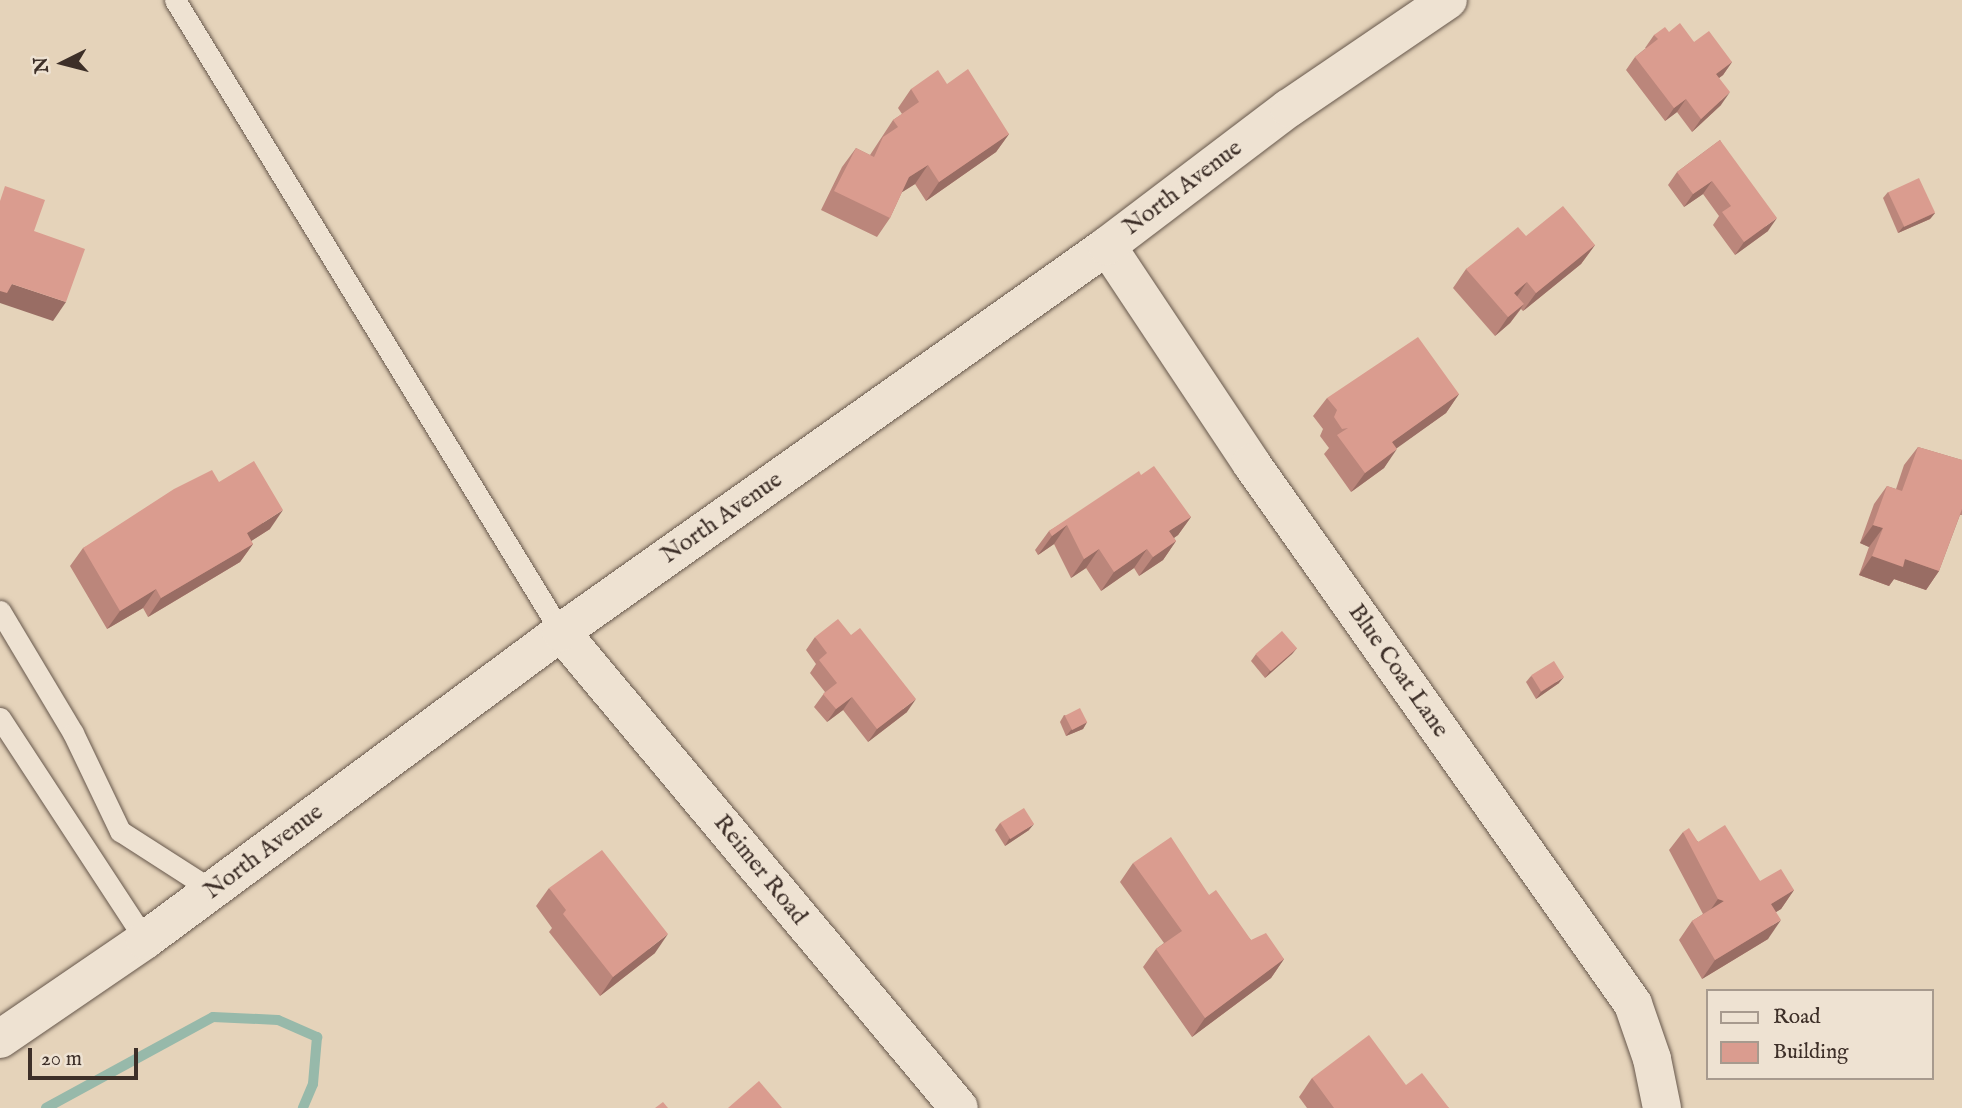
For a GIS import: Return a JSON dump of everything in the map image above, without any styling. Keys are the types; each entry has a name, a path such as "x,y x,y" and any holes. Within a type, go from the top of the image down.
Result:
{"street":[{"name":"North Avenue","path":"0,1039 145,940 561,632 1107,246 1289,108 1448,0"},
{"name":"Blue Coat Lane","path":"1107,246 1251,463 1633,1004 1652,1059 1662,1108"},
{"name":"Reimer Road","path":"561,632 959,1108"}],"lane":[{"path":"176,0 561,632"},
{"path":"0,611 73,733 120,831 212,890"},
{"path":"0,719 145,940"}],"building":[{"path":"1680,23 1694,42 1709,31 1732,62 1716,74 1730,92 1701,119 1686,99 1674,108 1635,57 1658,39 1654,35 1665,27 1669,32"},
{"path":"968,69 1009,134 939,182 928,165 909,177 890,218 834,191 856,148 874,157 883,137 898,127 893,120 919,102 911,89 938,70 947,84"},
{"path":"1720,140 1777,218 1744,242 1722,212 1731,206 1712,181 1693,194 1677,172"},
{"path":"1919,178 1935,212 1904,227 1888,192"},
{"path":"5,186 45,200 34,231 85,249 66,302 12,284 7,293 0,291 0,201"},
{"path":"1563,206 1595,245 1536,293 1527,282 1514,293 1524,304 1508,317 1466,269 1518,227 1526,236"},
{"path":"1418,337 1459,394 1392,442 1397,449 1365,473 1337,435 1348,428 1342,429 1334,417 1337,410 1327,398"},
{"path":"1918,447 1962,460 1962,509 1939,571 1905,559 1903,567 1872,556 1883,528 1873,525 1887,486 1902,491"},
{"path":"254,461 283,510 247,533 253,544 161,598 156,589 120,611 83,548 174,489 212,470 219,482"},
{"path":"1154,466 1191,517 1169,531 1176,541 1153,557 1147,549 1114,572 1099,549 1084,559 1067,525 1052,536 1049,531 1139,471 1141,475"},
{"path":"838,619 851,635 860,628 916,699 877,729 852,697 836,709 823,694 837,683 819,660 827,653 815,637"},
{"path":"1282,631 1297,648 1271,671 1256,654"},
{"path":"1554,661 1564,677 1541,691 1531,675"},
{"path":"1080,708 1087,722 1072,730 1065,716"},
{"path":"1024,808 1034,824 1010,839 1000,823"},
{"path":"1725,825 1760,881 1781,869 1794,890 1771,904 1781,920 1715,960 1692,921 1724,901 1718,899 1683,832 1689,828 1698,842"},
{"path":"1171,837 1209,895 1216,890 1251,940 1266,933 1284,959 1205,1018 1156,949 1182,931 1133,863"},
{"path":"602,850 668,934 613,977 563,914 566,910 549,888"},
{"path":"1369,1035 1406,1085 1422,1073 1449,1108 1334,1108 1312,1078"},
{"path":"759,1081 782,1108 728,1108"},
{"path":"663,1102 668,1108 655,1108"}],"waterway":[{"path":"46,1108 213,1017 278,1020 317,1037 313,1084 303,1108"}]}
